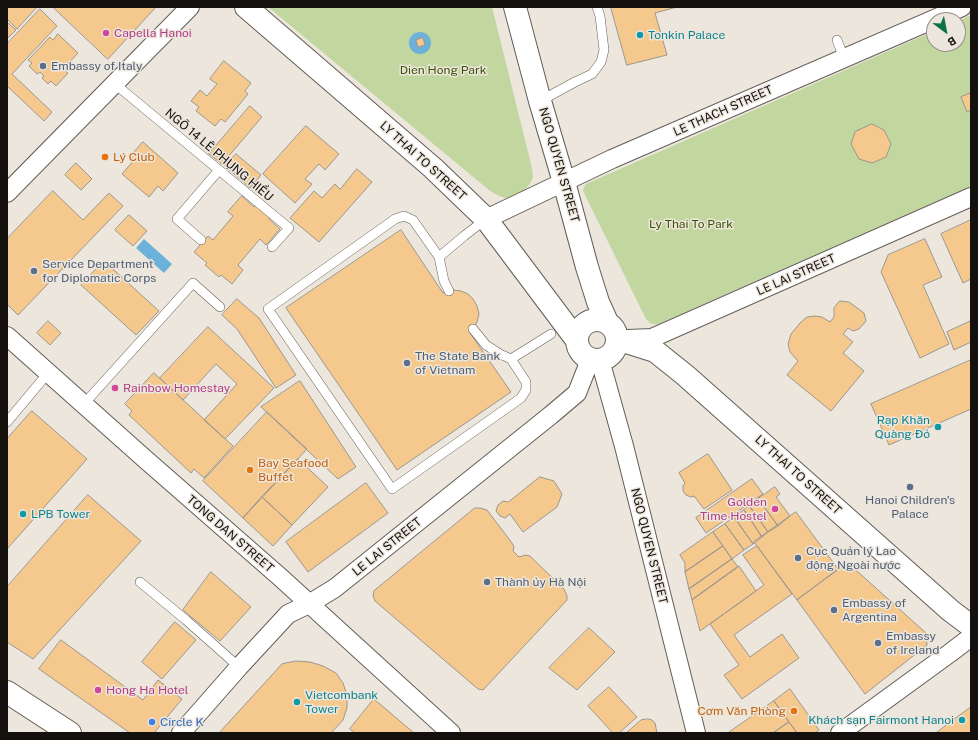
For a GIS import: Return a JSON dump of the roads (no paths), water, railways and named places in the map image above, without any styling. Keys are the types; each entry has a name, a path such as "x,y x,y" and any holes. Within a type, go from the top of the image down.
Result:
{"street":[{"path":"7,193 190,7"},
{"name":"LY THAI TO STREET","path":"246,7 433,168 486,219 576,339"},
{"name":"NGO QUYEN STREET","path":"515,7 587,267 596,296 612,330"},
{"name":"LE THACH STREET","path":"486,219 619,156 962,7"},
{"name":"LE LAI STREET","path":"612,330 652,338 971,197"},
{"path":"600,320 612,330 617,345 610,356 603,360 595,360 584,357 579,352 576,339 578,332 587,322 600,320"},
{"name":"LY THAI TO STREET","path":"612,330 655,351 685,375 951,611 971,626"},
{"name":"TONG DAN STREET","path":"7,336 83,405 280,577 451,733"},
{"name":"NGO QUYEN STREET","path":"595,360 624,446 696,733"},
{"name":"LE LAI STREET","path":"181,733 238,667 288,614 309,604 335,588 567,402 577,393 595,360"},
{"path":"840,733 971,637"},
{"path":"9,696 70,733"}],"lane":[{"path":"540,101 592,74 601,62 604,50 600,16 597,7"},
{"path":"837,40 844,58"},
{"name":"NGÕ 14 LÊ PHỤNG HIỂU","path":"115,84 289,228 272,247"},
{"path":"201,240 177,219 219,170"},
{"path":"449,291 444,281 439,257 413,220 404,216 395,219 268,309 392,489 521,398 526,390 526,382 511,359 486,345 474,329"},
{"path":"439,257 486,219"},
{"path":"83,405 193,283 220,308"},
{"path":"511,359 551,334"},
{"path":"7,422 48,373"},
{"path":"140,582 186,620 238,667"}],"water":[{"path":"420,32 428,35 431,43 428,51 420,54 412,51 409,43 412,35"},
{"path":"144,239 172,264 164,273 136,248"}],"place":[{"name":"Capella Hanoi","path":"106,33"},
{"name":"Tonkin Palace","path":"640,35"},
{"name":"Embassy of Italy","path":"43,66"},
{"name":"Lý Club","path":"105,157"},
{"name":"Service Department for Diplomatic Corps","path":"34,271"},
{"name":"The State Bank of Vietnam","path":"407,363"},
{"name":"Rainbow Homestay","path":"115,388"},
{"name":"Rạp Khăn Quàng Đỏ","path":"938,427"},
{"name":"Bay Seafood Buffet","path":"250,470"},
{"name":"Hanoi Children's Palace","path":"910,487"},
{"name":"Golden Time Hostel","path":"775,509"},
{"name":"LPB Tower","path":"23,514"},
{"name":"Cục Quản lý Lao động Ngoài nước","path":"798,558"},
{"name":"Thành ủy Hà Nội","path":"487,582"},
{"name":"Embassy of Argentina","path":"834,610"},
{"name":"Embassy of Ireland","path":"878,643"},
{"name":"Hong Ha Hotel","path":"98,690"},
{"name":"Vietcombank Tower","path":"297,702"},
{"name":"Cơm Văn Phòng","path":"794,711"},
{"name":"Khách sạn Fairmont Hanoi","path":"962,720"},
{"name":"Circle K","path":"152,722"}],"park label":[{"name":"Dien Hong Park","path":"443,70"},
{"name":"Ly Thai To Park","path":"691,224"}]}
